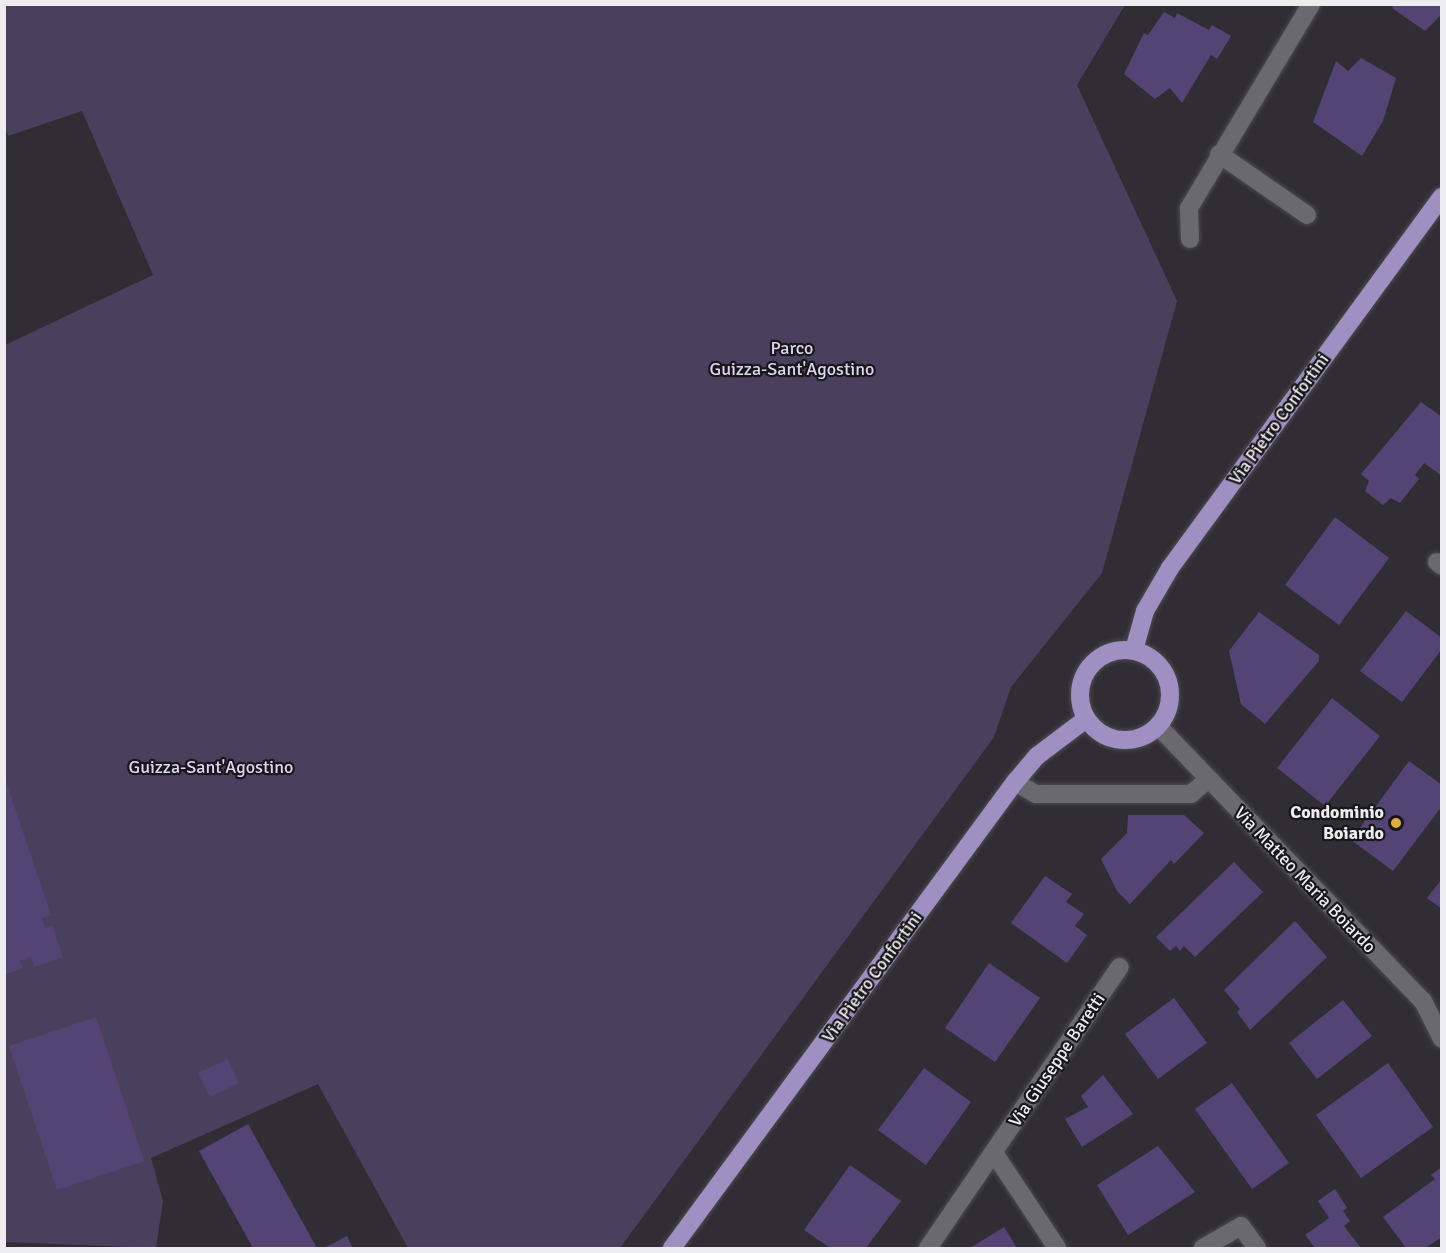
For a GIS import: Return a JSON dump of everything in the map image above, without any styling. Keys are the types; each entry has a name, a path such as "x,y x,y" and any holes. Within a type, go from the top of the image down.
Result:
{"main road":[{"name":"Via Pietro Confortini","path":"1134,650 1137,629 1170,568 1442,196"},
{"path":"1134,650 1158,663 1166,675 1170,702 1158,726 1144,736 1112,739 1086,719 1079,694 1087,669 1108,652 1134,650"},
{"name":"Via Pietro Confortini","path":"672,1248 1015,782 1037,756 1086,719"}],"street":[{"path":"1190,239 1189,208 1219,154 1311,4"},
{"path":"1219,154 1307,215"},
{"name":"Via Matteo Maria Boiardo","path":"1158,726 1423,1001 1442,1040"},
{"path":"1015,782 1036,794 1191,794 1208,779"},
{"name":"Via Giuseppe Baretti","path":"928,1248 1120,967"},
{"path":"1423,1001 1442,1001"},
{"path":"994,1153 1057,1248"},
{"path":"1203,1248 1241,1226 1257,1248"}],"green space":[{"name":"Parco Guizza-Sant'Agostino","path":"5,5 1125,5 1077,85 1177,301 1102,573 1011,687 994,737 620,1248 408,1248 318,1084 151,1158 163,1201 156,1248 5,1242 5,345 153,275 82,111 8,136 5,127"}],"building":[{"path":"1394,4 1442,4 1442,14 1425,31 1392,8"},
{"path":"1164,12 1175,18 1177,13 1209,30 1212,25 1231,36 1217,59 1211,55 1182,103 1170,88 1155,99 1124,74 1144,33 1148,35"},
{"path":"1361,58 1396,78 1383,121 1362,156 1313,122 1336,61 1348,71"},
{"path":"1421,402 1442,417 1442,476 1424,463 1415,475 1419,479 1400,503 1391,498 1383,505 1365,491 1369,481 1361,474"},
{"path":"1335,517 1389,558 1339,625 1285,585"},
{"path":"1406,611 1442,638 1442,649 1402,702 1360,671"},
{"path":"1259,612 1319,655 1319,661 1265,724 1241,704 1229,651"},
{"path":"1332,698 1380,736 1325,806 1277,768"},
{"name":"Condominio Boiardo","path":"1409,761 1442,785 1442,806 1393,871 1351,840"},
{"path":"5,779 51,915 42,918 45,928 52,925 63,957 34,967 31,957 20,961 23,968 4,975"},
{"path":"1128,815 1184,815 1204,833 1174,864 1171,860 1130,904 1117,891 1101,859 1127,833"},
{"path":"1234,862 1263,892 1195,957 1184,946 1180,951 1176,946 1170,951 1156,937"},
{"path":"1045,876 1072,894 1066,902 1084,914 1075,926 1087,935 1067,963 1011,923"},
{"path":"1442,879 1442,909 1427,898"},
{"path":"1295,921 1327,957 1250,1030 1237,1012 1240,1009 1224,990"},
{"path":"989,963 1040,998 995,1062 945,1028"},
{"path":"1174,998 1207,1043 1158,1079 1125,1034"},
{"path":"1343,1000 1372,1036 1317,1079 1289,1043"},
{"path":"96,1017 144,1161 57,1190 9,1046"},
{"path":"227,1059 239,1083 210,1097 198,1073"},
{"path":"1388,1063 1433,1127 1361,1178 1316,1115"},
{"path":"924,1068 971,1102 926,1165 878,1130"},
{"path":"1103,1075 1133,1114 1082,1147 1065,1119 1088,1107 1081,1096"},
{"path":"1232,1083 1289,1163 1252,1189 1195,1109"},
{"path":"248,1124 317,1248 253,1248 199,1151"},
{"path":"1158,1146 1195,1192 1128,1235 1097,1185"},
{"path":"850,1165 901,1201 866,1248 830,1248 804,1230"},
{"path":"1442,1167 1442,1237 1425,1248 1406,1248 1383,1217 1435,1179 1431,1175"},
{"path":"1335,1189 1347,1208 1343,1211 1350,1221 1344,1226 1361,1248 1315,1248 1305,1235 1329,1218 1318,1201"},
{"path":"1004,1227 1017,1248 970,1248"},
{"path":"347,1236 353,1248 324,1248 328,1246"}],"place":[{"name":"Condominio Boiardo","path":"1396,823"}],"park label":[{"name":"Guizza-Sant'Agostino","path":"211,767"}]}
